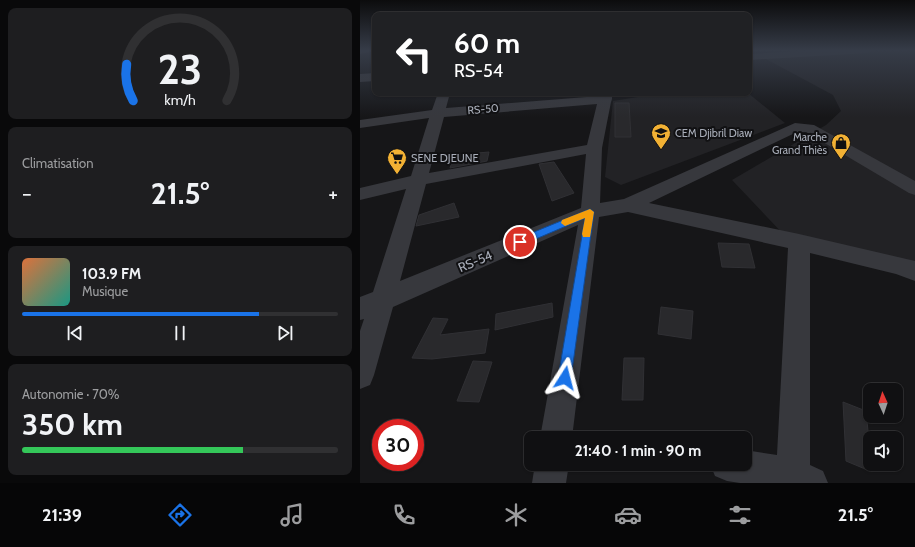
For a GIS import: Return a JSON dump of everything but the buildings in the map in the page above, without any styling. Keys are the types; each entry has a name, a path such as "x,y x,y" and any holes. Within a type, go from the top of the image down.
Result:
{"street":[{"path":"360,78 372,77"},
{"path":"360,375 443,96"},
{"path":"557,431 590,212 594,148 606,96"},
{"name":"RS-50","path":"360,124 438,113 606,96"},
{"path":"628,205 795,127 809,128 915,189"},
{"path":"360,194 419,180 594,148"},
{"path":"628,205 799,242 896,265 915,271"},
{"name":"RS-54","path":"360,309 590,212 628,205"},
{"path":"752,470 799,480 799,242"},
{"path":"549,483 551,471"}],"shaded area":[{"name":"Marche Grand Thiès","path":"791,73 915,73 915,265 786,237 732,180 826,125 841,111 833,95"},
{"name":"CEM Djibril Diaw","path":"644,96 752,96 785,123 621,185 605,177 613,101"}],"slow traffic":[{"path":"565,223 590,212 586,234"}],"place":[{"name":"CEM Djibril Diaw","path":"661,150"},
{"name":"Marche Grand Thiès","path":"841,160"},
{"name":"SENE DJEUNE","path":"397,175"}],"route":[{"path":"520,242 590,212 565,378"}]}
